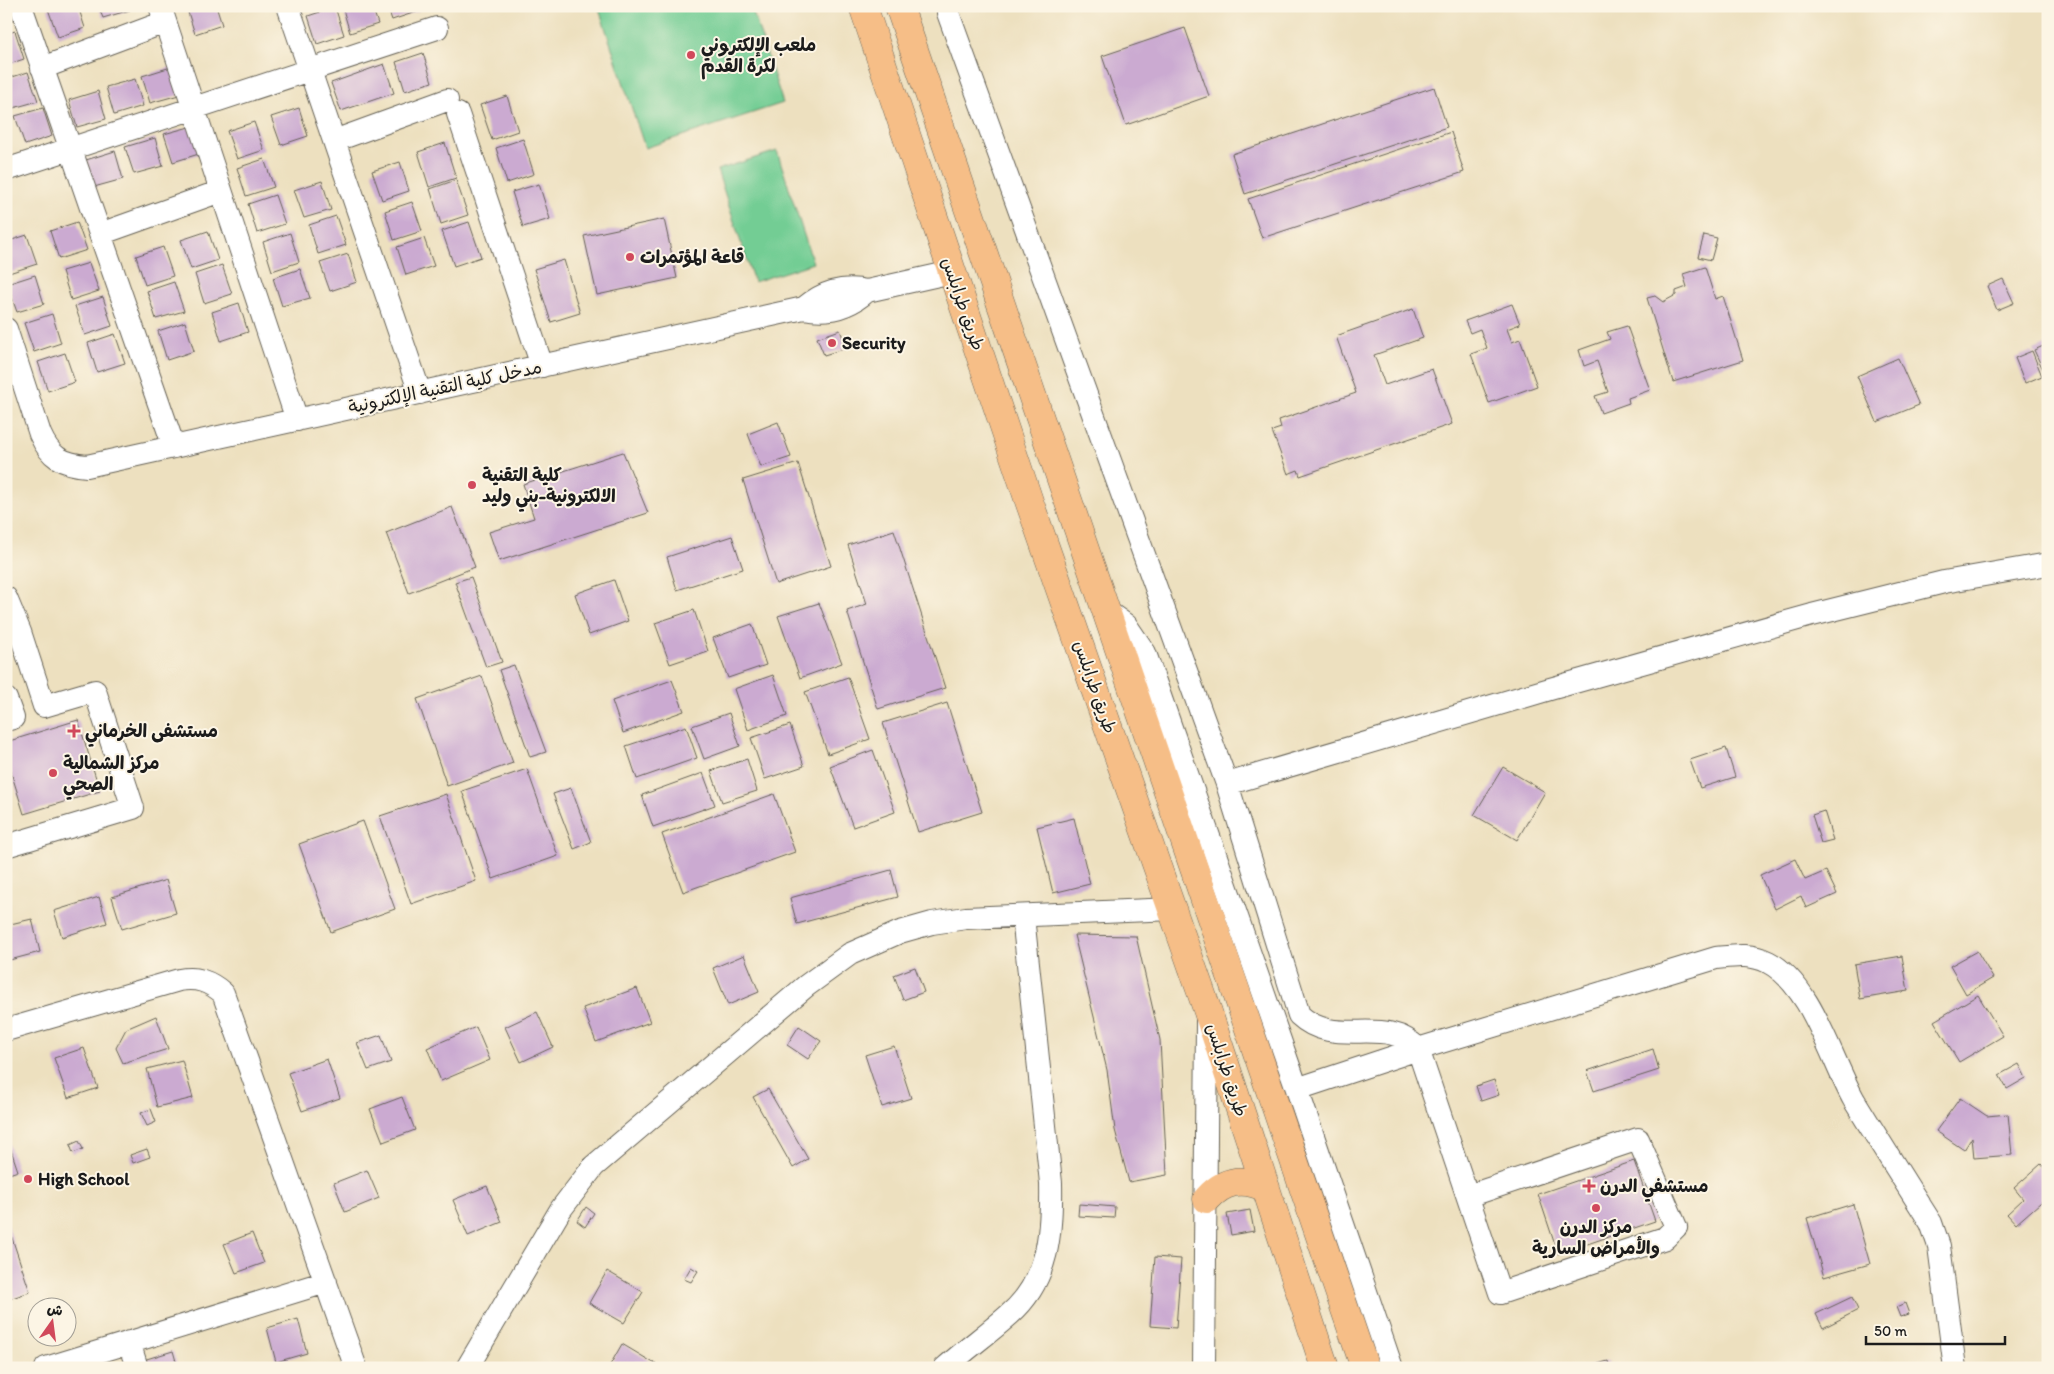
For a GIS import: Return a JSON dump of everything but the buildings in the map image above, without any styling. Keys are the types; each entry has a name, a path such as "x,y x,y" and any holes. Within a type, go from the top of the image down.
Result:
{"highway":[{"name":"طريق طرابلس","path":"863,6 1029,501 1207,1009 1325,1368"},
{"path":"899,6 1365,1368"},
{"path":"1207,1198 1224,1185 1234,1182 1245,1181 1266,1188"}],"street":[{"path":"21,6 174,447"},
{"path":"288,6 420,393"},
{"path":"948,6 948,13 1227,784 1299,1015 1307,1023 1324,1031 1390,1033 1406,1039 1418,1049 1500,1294 1665,1238 1676,1227 1638,1139 1468,1196"},
{"path":"42,68 163,14 297,420"},
{"path":"6,170 437,28"},
{"path":"334,141 453,107 542,366"},
{"path":"100,234 221,191"},
{"name":"مدخل كلية التقنية الإلكترونية","path":"6,329 45,446 55,457 70,464 87,466 804,308 812,301 831,291 856,289 867,291 952,272"},
{"path":"1227,784 1550,689 1812,615 1944,582 2048,564"},
{"path":"6,598 20,632 44,706 94,691 133,808 6,846"},
{"path":"1105,610 1126,625 1146,653 1392,1368"},
{"path":"6,698 13,718 6,720"},
{"path":"467,1368 561,1209 582,1180 612,1150 632,1136 806,986 850,954 900,932 932,923 966,918 1173,909"},
{"path":"945,1368 1012,1313 1030,1292 1043,1267 1048,1245 1052,1217 1051,1183 1024,916"},
{"path":"1297,1089 1418,1049 1716,958 1741,955 1768,962 1790,980 1806,1002 1853,1098 1931,1223 1940,1246 1955,1368"},
{"path":"6,1030 179,980 196,978 213,984 223,993 356,1368"},
{"path":"1204,1368 1207,1198 1207,1009"},
{"path":"46,1368 326,1282"},
{"path":"130,1342 137,1368"}],"green space":[{"name":"ملعب الإلكتروني لكرة القدم","path":"598,6 751,6 783,103 645,148"},
{"path":"777,151 813,263 754,282 717,170"}],"place":[{"name":"ملعب الإلكتروني لكرة القدم","path":"691,55"},
{"name":"قاعة المؤتمرات","path":"630,257"},
{"name":"Security","path":"832,343"},
{"name":"كلية التقنية الالكترونية-بني وليد","path":"472,485"},
{"name":"مستشفى الخرماني","path":"74,731"},
{"name":"مركز الشمالية الصحي","path":"53,773"},
{"name":"High School","path":"28,1179"},
{"name":"مستشفي الدرن","path":"1589,1186"},
{"name":"مركز الدرن والأمراض السارية","path":"1596,1208"}]}
